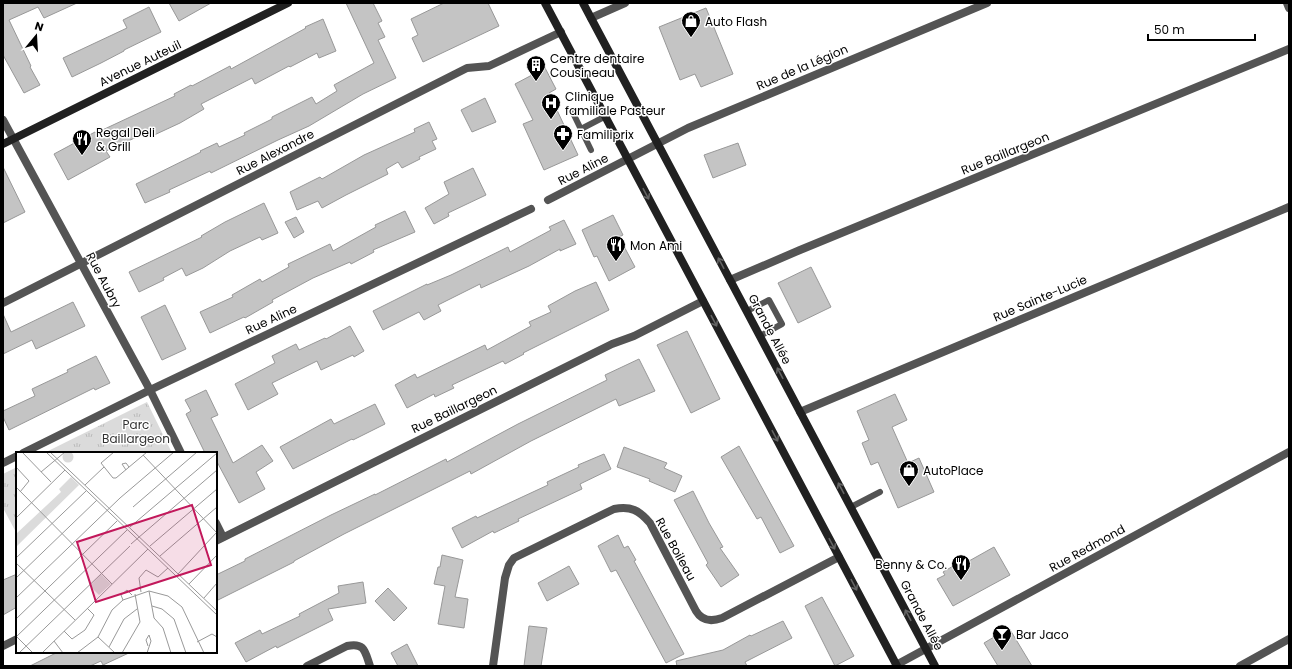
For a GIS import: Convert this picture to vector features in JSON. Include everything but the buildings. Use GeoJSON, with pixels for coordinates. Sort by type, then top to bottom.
{"type":"FeatureCollection","features":[{"type":"Feature","properties":{"kind":"main road","name":"Avenue Auteuil"},"geometry":{"type":"LineString","coordinates":[[3,144],[288,3]]}},
{"type":"Feature","properties":{"kind":"main road"},"geometry":{"type":"LineString","coordinates":[[545,3],[897,666]]}},
{"type":"Feature","properties":{"kind":"main road","name":"Grande Allée"},"geometry":{"type":"LineString","coordinates":[[583,3],[935,666]]}},
{"type":"Feature","properties":{"kind":"street"},"geometry":{"type":"LineString","coordinates":[[591,18],[625,3]]}},
{"type":"Feature","properties":{"kind":"street","name":"Rue de la Légion"},"geometry":{"type":"LineString","coordinates":[[628,160],[688,128],[987,3]]}},
{"type":"Feature","properties":{"kind":"street"},"geometry":{"type":"LineString","coordinates":[[1287,3],[1289,8]]}},
{"type":"Feature","properties":{"kind":"street","name":"Rue Alexandre"},"geometry":{"type":"LineString","coordinates":[[3,303],[468,68],[489,66],[561,32]]}},
{"type":"Feature","properties":{"kind":"street","name":"Rue Baillargeon"},"geometry":{"type":"LineString","coordinates":[[730,280],[1289,49]]}},
{"type":"Feature","properties":{"kind":"street","name":"Rue Aubry"},"geometry":{"type":"LineString","coordinates":[[3,120],[150,390],[181,452]]}},
{"type":"Feature","properties":{"kind":"street","name":"Rue Aline"},"geometry":{"type":"LineString","coordinates":[[548,200],[628,160]]}},
{"type":"Feature","properties":{"kind":"street","name":"Rue Sainte-Lucie"},"geometry":{"type":"LineString","coordinates":[[800,412],[1289,207]]}},
{"type":"Feature","properties":{"kind":"street","name":"Rue Aline"},"geometry":{"type":"LineString","coordinates":[[25,452],[150,390],[531,208]]}},
{"type":"Feature","properties":{"kind":"street","name":"Rue Baillargeon"},"geometry":{"type":"LineString","coordinates":[[220,539],[612,344],[634,336],[703,301]]}},
{"type":"Feature","properties":{"kind":"street","name":"Rue Redmond"},"geometry":{"type":"LineString","coordinates":[[897,666],[1289,452]]}},
{"type":"Feature","properties":{"kind":"street"},"geometry":{"type":"LineString","coordinates":[[3,463],[16,456]]}},
{"type":"Feature","properties":{"kind":"street","name":"Rue Boileau"},"geometry":{"type":"LineString","coordinates":[[492,666],[505,578],[509,565],[514,558],[614,509],[624,507],[633,509],[642,514],[650,523],[696,611],[703,618],[710,621],[722,618],[839,556]]}},
{"type":"Feature","properties":{"kind":"street"},"geometry":{"type":"LineString","coordinates":[[217,527],[220,539]]}},
{"type":"Feature","properties":{"kind":"street"},"geometry":{"type":"LineString","coordinates":[[1240,666],[1289,639]]}},
{"type":"Feature","properties":{"kind":"street"},"geometry":{"type":"LineString","coordinates":[[3,646],[16,640]]}},
{"type":"Feature","properties":{"kind":"street"},"geometry":{"type":"LineString","coordinates":[[307,666],[354,644],[359,645],[365,650],[370,666]]}},
{"type":"Feature","properties":{"kind":"lane"},"geometry":{"type":"LineString","coordinates":[[573,113],[591,150]]}},
{"type":"Feature","properties":{"kind":"lane"},"geometry":{"type":"LineString","coordinates":[[581,129],[606,116]]}},
{"type":"Feature","properties":{"kind":"lane"},"geometry":{"type":"LineString","coordinates":[[746,311],[769,300],[782,324],[760,336]]}},
{"type":"Feature","properties":{"kind":"lane"},"geometry":{"type":"LineString","coordinates":[[851,507],[880,492]]}},
{"type":"Feature","properties":{"kind":"green space","name":"Parc Baillargeon"},"geometry":{"type":"Polygon","coordinates":[[[147,402],[172,452],[46,452],[147,402]]]}},
{"type":"Feature","properties":{"kind":"green space"},"geometry":{"type":"Polygon","coordinates":[[[16,468],[16,532],[3,508],[3,474],[16,468]]]}},
{"type":"Feature","properties":{"kind":"place","name":"Auto Flash"},"geometry":{"type":"Point","coordinates":[691,38]}},
{"type":"Feature","properties":{"kind":"place","name":"Centre dentaire Cousineau"},"geometry":{"type":"Point","coordinates":[536,82]}},
{"type":"Feature","properties":{"kind":"place","name":"Clinique familiale Pasteur"},"geometry":{"type":"Point","coordinates":[551,120]}},
{"type":"Feature","properties":{"kind":"place","name":"Familiprix"},"geometry":{"type":"Point","coordinates":[563,151]}},
{"type":"Feature","properties":{"kind":"place","name":"Regal Deli & Grill"},"geometry":{"type":"Point","coordinates":[82,156]}},
{"type":"Feature","properties":{"kind":"place","name":"Mon Ami"},"geometry":{"type":"Point","coordinates":[616,262]}},
{"type":"Feature","properties":{"kind":"place","name":"AutoPlace"},"geometry":{"type":"Point","coordinates":[909,487]}},
{"type":"Feature","properties":{"kind":"place","name":"Benny & Co."},"geometry":{"type":"Point","coordinates":[961,581]}},
{"type":"Feature","properties":{"kind":"place","name":"Bar Jaco"},"geometry":{"type":"Point","coordinates":[1002,651]}}]}
